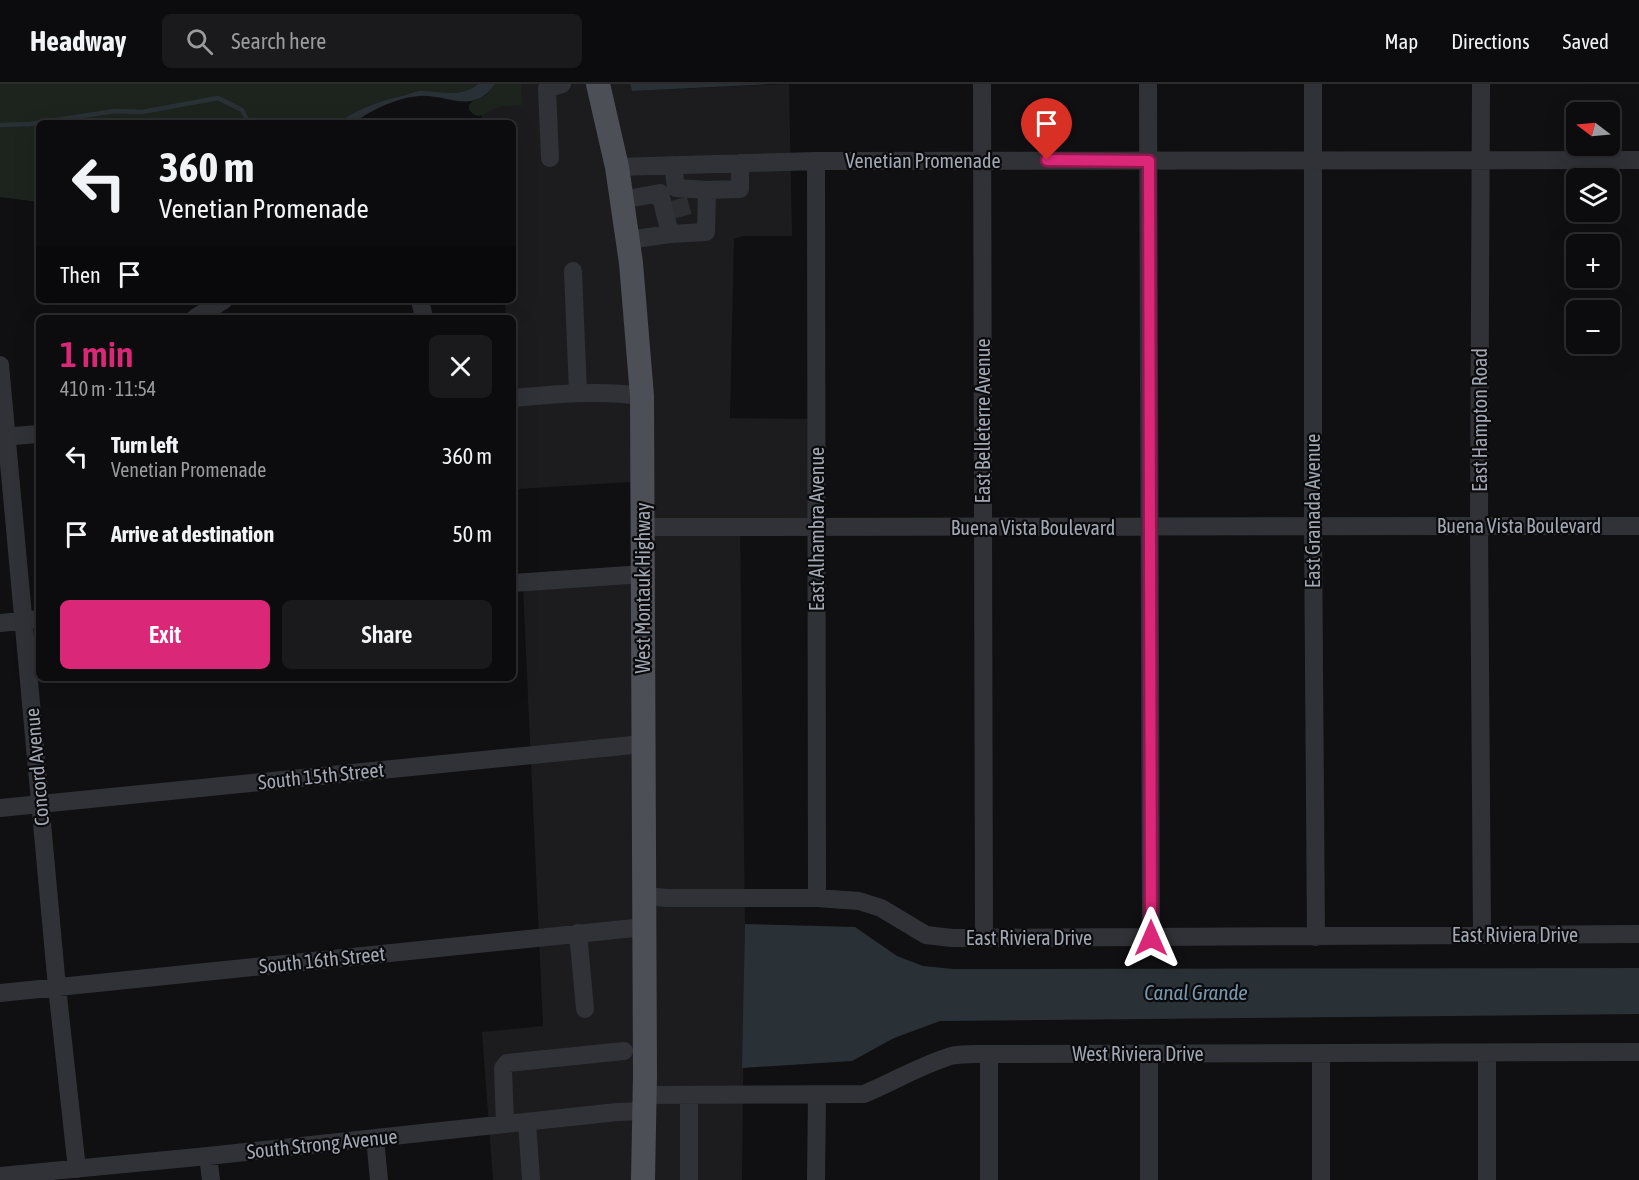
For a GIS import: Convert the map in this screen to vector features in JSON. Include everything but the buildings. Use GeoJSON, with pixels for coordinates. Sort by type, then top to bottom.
{"type":"FeatureCollection","features":[{"type":"Feature","properties":{"kind":"main road","name":"West Montauk Highway"},"geometry":{"type":"LineString","coordinates":[[598,84],[617,167],[628,240],[642,396],[643,1180]]}},
{"type":"Feature","properties":{"kind":"street"},"geometry":{"type":"LineString","coordinates":[[550,158],[547,88],[562,84]]}},
{"type":"Feature","properties":{"kind":"street","name":"East Belleterre Avenue"},"geometry":{"type":"LineString","coordinates":[[982,84],[984,938]]}},
{"type":"Feature","properties":{"kind":"street"},"geometry":{"type":"LineString","coordinates":[[1148,84],[1151,938]]}},
{"type":"Feature","properties":{"kind":"street","name":"East Granada Avenue"},"geometry":{"type":"LineString","coordinates":[[1313,84],[1316,937]]}},
{"type":"Feature","properties":{"kind":"street","name":"East Hampton Road"},"geometry":{"type":"LineString","coordinates":[[1481,84],[1479,526],[1482,935]]}},
{"type":"Feature","properties":{"kind":"street","name":"Venetian Promenade"},"geometry":{"type":"LineString","coordinates":[[617,167],[816,161],[1639,160]]}},
{"type":"Feature","properties":{"kind":"street","name":"East Alhambra Avenue"},"geometry":{"type":"LineString","coordinates":[[816,161],[817,898]]}},
{"type":"Feature","properties":{"kind":"street"},"geometry":{"type":"LineString","coordinates":[[622,200],[672,193],[740,189],[740,163]]}},
{"type":"Feature","properties":{"kind":"street"},"geometry":{"type":"LineString","coordinates":[[673,165],[672,193],[680,229]]}},
{"type":"Feature","properties":{"kind":"street"},"geometry":{"type":"LineString","coordinates":[[628,240],[680,229],[706,232],[707,190]]}},
{"type":"Feature","properties":{"kind":"street"},"geometry":{"type":"LineString","coordinates":[[573,271],[578,393]]}},
{"type":"Feature","properties":{"kind":"street"},"geometry":{"type":"LineString","coordinates":[[200,315],[219,303]]}},
{"type":"Feature","properties":{"kind":"street","name":"Concord Avenue"},"geometry":{"type":"LineString","coordinates":[[0,365],[3,437],[31,620],[40,804],[77,1169]]}},
{"type":"Feature","properties":{"kind":"street"},"geometry":{"type":"LineString","coordinates":[[516,398],[578,393],[617,393],[642,396]]}},
{"type":"Feature","properties":{"kind":"street"},"geometry":{"type":"LineString","coordinates":[[3,437],[36,434]]}},
{"type":"Feature","properties":{"kind":"street","name":"Buena Vista Boulevard"},"geometry":{"type":"LineString","coordinates":[[643,527],[1639,526]]}},
{"type":"Feature","properties":{"kind":"street"},"geometry":{"type":"LineString","coordinates":[[516,583],[643,574]]}},
{"type":"Feature","properties":{"kind":"street"},"geometry":{"type":"LineString","coordinates":[[0,623],[31,620]]}},
{"type":"Feature","properties":{"kind":"street","name":"South 15th Street"},"geometry":{"type":"LineString","coordinates":[[0,808],[643,744]]}},
{"type":"Feature","properties":{"kind":"street","name":"East Riviera Drive"},"geometry":{"type":"LineString","coordinates":[[644,896],[817,898],[859,901],[881,908],[926,934],[952,938],[1639,934]]}},
{"type":"Feature","properties":{"kind":"street","name":"South 16th Street"},"geometry":{"type":"LineString","coordinates":[[0,993],[644,927]]}},
{"type":"Feature","properties":{"kind":"street"},"geometry":{"type":"LineString","coordinates":[[579,933],[585,1009]]}},
{"type":"Feature","properties":{"kind":"street"},"geometry":{"type":"LineString","coordinates":[[505,1124],[503,1068],[507,1063],[624,1051]]}},
{"type":"Feature","properties":{"kind":"street"},"geometry":{"type":"LineString","coordinates":[[1487,1053],[1487,1180]]}},
{"type":"Feature","properties":{"kind":"street","name":"West Riviera Drive"},"geometry":{"type":"LineString","coordinates":[[644,1103],[689,1095],[864,1094],[954,1055],[1639,1053]]}},
{"type":"Feature","properties":{"kind":"street"},"geometry":{"type":"LineString","coordinates":[[989,1054],[989,1180]]}},
{"type":"Feature","properties":{"kind":"street"},"geometry":{"type":"LineString","coordinates":[[1321,1180],[1322,1054]]}},
{"type":"Feature","properties":{"kind":"street"},"geometry":{"type":"LineString","coordinates":[[1149,1055],[1149,1180]]}},
{"type":"Feature","properties":{"kind":"street"},"geometry":{"type":"LineString","coordinates":[[689,1095],[689,1180]]}},
{"type":"Feature","properties":{"kind":"street"},"geometry":{"type":"LineString","coordinates":[[816,1180],[817,1095]]}},
{"type":"Feature","properties":{"kind":"street","name":"South Strong Avenue"},"geometry":{"type":"LineString","coordinates":[[0,1176],[45,1176],[77,1169],[616,1112],[644,1103]]}},
{"type":"Feature","properties":{"kind":"street"},"geometry":{"type":"LineString","coordinates":[[527,1122],[531,1180]]}},
{"type":"Feature","properties":{"kind":"street"},"geometry":{"type":"LineString","coordinates":[[375,1138],[379,1180]]}},
{"type":"Feature","properties":{"kind":"street"},"geometry":{"type":"LineString","coordinates":[[208,1156],[211,1180]]}},
{"type":"Feature","properties":{"kind":"shaded area"},"geometry":{"type":"Polygon","coordinates":[[[0,84],[478,84],[471,89],[457,93],[414,92],[368,106],[342,120],[36,120],[36,202],[0,197],[0,84]]]}},
{"type":"Feature","properties":{"kind":"shaded area"},"geometry":{"type":"Polygon","coordinates":[[[477,84],[630,84],[632,91],[789,84],[792,236],[743,236],[734,239],[730,418],[811,419],[810,520],[740,520],[745,924],[742,1180],[493,1180],[482,1032],[543,1026],[523,586],[647,577],[646,481],[518,489],[516,315],[506,315],[505,303],[516,303],[516,120],[482,120],[475,87],[477,84]]]}},
{"type":"Feature","properties":{"kind":"shaded area"},"geometry":{"type":"Polygon","coordinates":[[[495,84],[521,84],[522,105],[499,107],[479,116],[473,114],[469,110],[469,105],[486,96],[495,84]]]}},
{"type":"Feature","properties":{"kind":"water"},"geometry":{"type":"Polygon","coordinates":[[[478,84],[495,84],[478,99],[459,101],[419,96],[400,99],[356,120],[342,120],[367,106],[414,92],[457,93],[471,89],[478,84]]]}},
{"type":"Feature","properties":{"kind":"water"},"geometry":{"type":"Polygon","coordinates":[[[630,84],[774,84],[632,91],[630,84]]]}},
{"type":"Feature","properties":{"kind":"water","name":"Canal Grande"},"geometry":{"type":"Polygon","coordinates":[[[745,924],[855,927],[897,956],[923,966],[953,969],[1639,968],[1639,1014],[940,1021],[894,1038],[852,1061],[742,1068],[745,924]]]}},
{"type":"Feature","properties":{"kind":"waterway"},"geometry":{"type":"LineString","coordinates":[[56,120],[115,111],[142,112],[218,98],[242,110],[247,120]]}},
{"type":"Feature","properties":{"kind":"waterway"},"geometry":{"type":"LineString","coordinates":[[0,125],[36,123]]}},
{"type":"Feature","properties":{"kind":"tunnel"},"geometry":{"type":"LineString","coordinates":[[678,199],[684,220]]}},
{"type":"Feature","properties":{"kind":"route"},"geometry":{"type":"LineString","coordinates":[[1047,160],[1149,161],[1151,938]]}}]}
